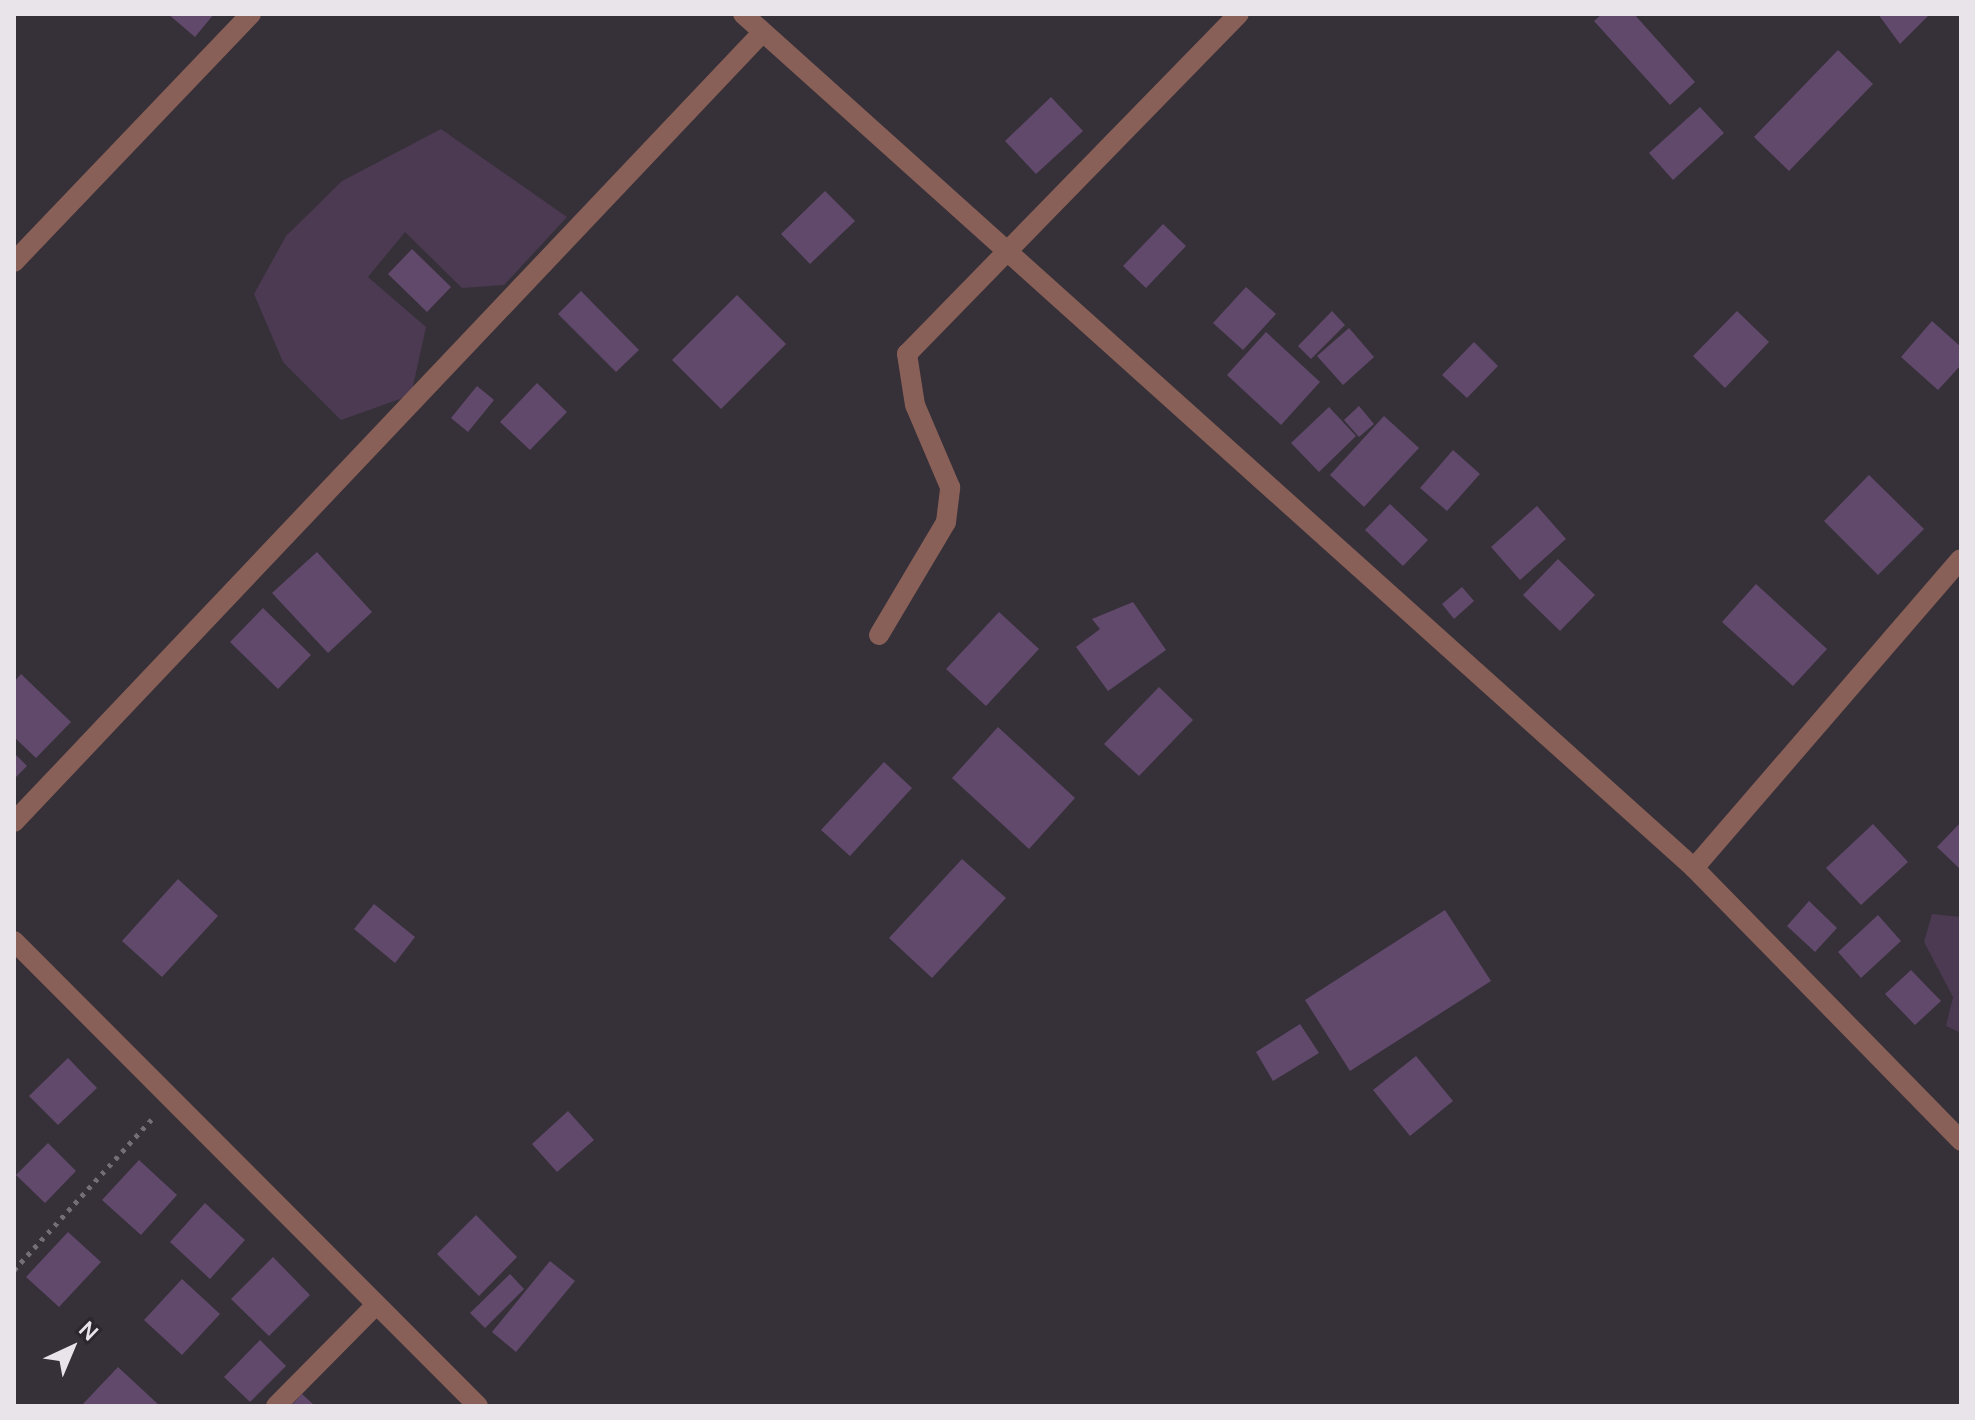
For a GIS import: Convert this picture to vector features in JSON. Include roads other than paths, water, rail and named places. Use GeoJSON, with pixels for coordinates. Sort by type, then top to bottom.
{"type":"FeatureCollection","features":[{"type":"Feature","properties":{"kind":"street"},"geometry":{"type":"LineString","coordinates":[[14,262],[251,14]]}},
{"type":"Feature","properties":{"kind":"street"},"geometry":{"type":"LineString","coordinates":[[743,14],[1009,247],[1694,868],[1961,1141]]}},
{"type":"Feature","properties":{"kind":"street"},"geometry":{"type":"LineString","coordinates":[[879,635],[946,522],[950,487],[915,405],[907,354],[1239,14]]}},
{"type":"Feature","properties":{"kind":"street"},"geometry":{"type":"LineString","coordinates":[[14,822],[762,33]]}},
{"type":"Feature","properties":{"kind":"street"},"geometry":{"type":"LineString","coordinates":[[1694,868],[1961,559]]}},
{"type":"Feature","properties":{"kind":"street"},"geometry":{"type":"LineString","coordinates":[[14,941],[478,1406]]}},
{"type":"Feature","properties":{"kind":"street"},"geometry":{"type":"LineString","coordinates":[[276,1406],[375,1306]]}}]}
